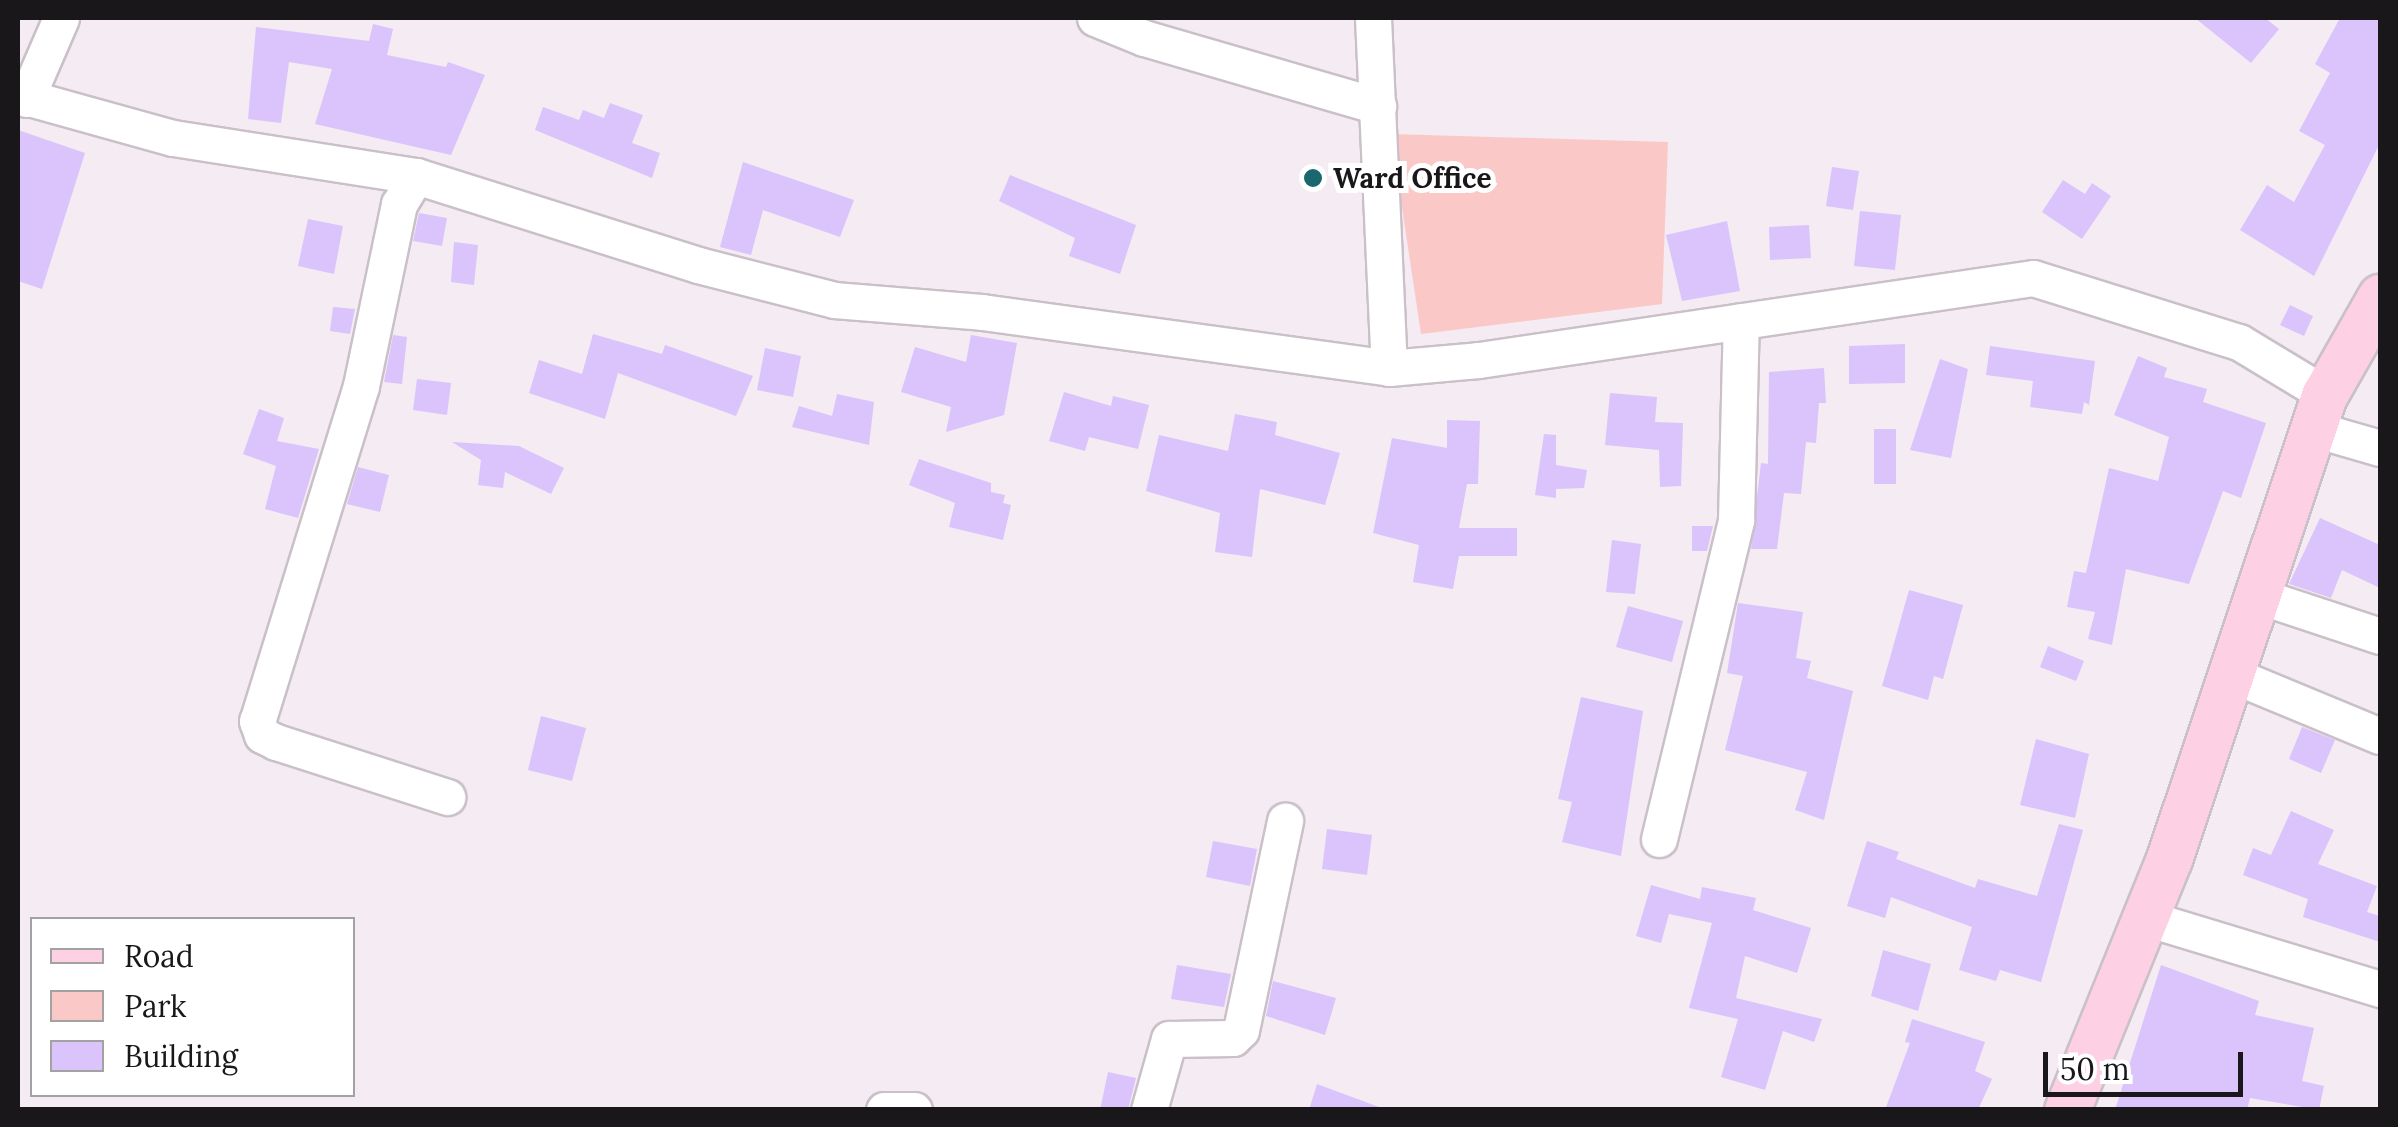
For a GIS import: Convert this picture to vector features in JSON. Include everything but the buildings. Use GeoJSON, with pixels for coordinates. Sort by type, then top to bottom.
{"type":"FeatureCollection","features":[{"type":"Feature","properties":{"kind":"main road"},"geometry":{"type":"LineString","coordinates":[[2068,1110],[2146,918],[2260,596],[2319,411],[2380,297]]}},
{"type":"Feature","properties":{"kind":"street"},"geometry":{"type":"LineString","coordinates":[[61,18],[22,97],[173,138],[416,176],[698,265],[834,300],[982,312],[1389,368],[2034,278],[2239,342],[2319,411],[2380,448]]}},
{"type":"Feature","properties":{"kind":"street"},"geometry":{"type":"LineString","coordinates":[[1095,18],[1144,38],[1378,106]]}},
{"type":"Feature","properties":{"kind":"street"},"geometry":{"type":"LineString","coordinates":[[1374,18],[1389,368]]}},
{"type":"Feature","properties":{"kind":"street"},"geometry":{"type":"LineString","coordinates":[[416,176],[398,204],[361,386],[257,721],[262,735],[276,742],[447,797]]}},
{"type":"Feature","properties":{"kind":"street"},"geometry":{"type":"LineString","coordinates":[[1659,839],[1736,520],[1741,321]]}},
{"type":"Feature","properties":{"kind":"street"},"geometry":{"type":"LineString","coordinates":[[2260,596],[2380,636]]}},
{"type":"Feature","properties":{"kind":"street"},"geometry":{"type":"LineString","coordinates":[[2230,674],[2380,736]]}},
{"type":"Feature","properties":{"kind":"street"},"geometry":{"type":"LineString","coordinates":[[1150,1110],[1169,1040],[1233,1038],[1241,1030],[1286,820]]}},
{"type":"Feature","properties":{"kind":"street"},"geometry":{"type":"LineString","coordinates":[[2146,918],[2380,989]]}},
{"type":"Feature","properties":{"kind":"street"},"geometry":{"type":"LineString","coordinates":[[884,1110],[914,1110]]}},
{"type":"Feature","properties":{"kind":"green space"},"geometry":{"type":"Polygon","coordinates":[[[1391,134],[1668,142],[1662,304],[1421,334],[1391,134]]]}},
{"type":"Feature","properties":{"kind":"place","name":"Ward Office"},"geometry":{"type":"Point","coordinates":[1313,178]}}]}
